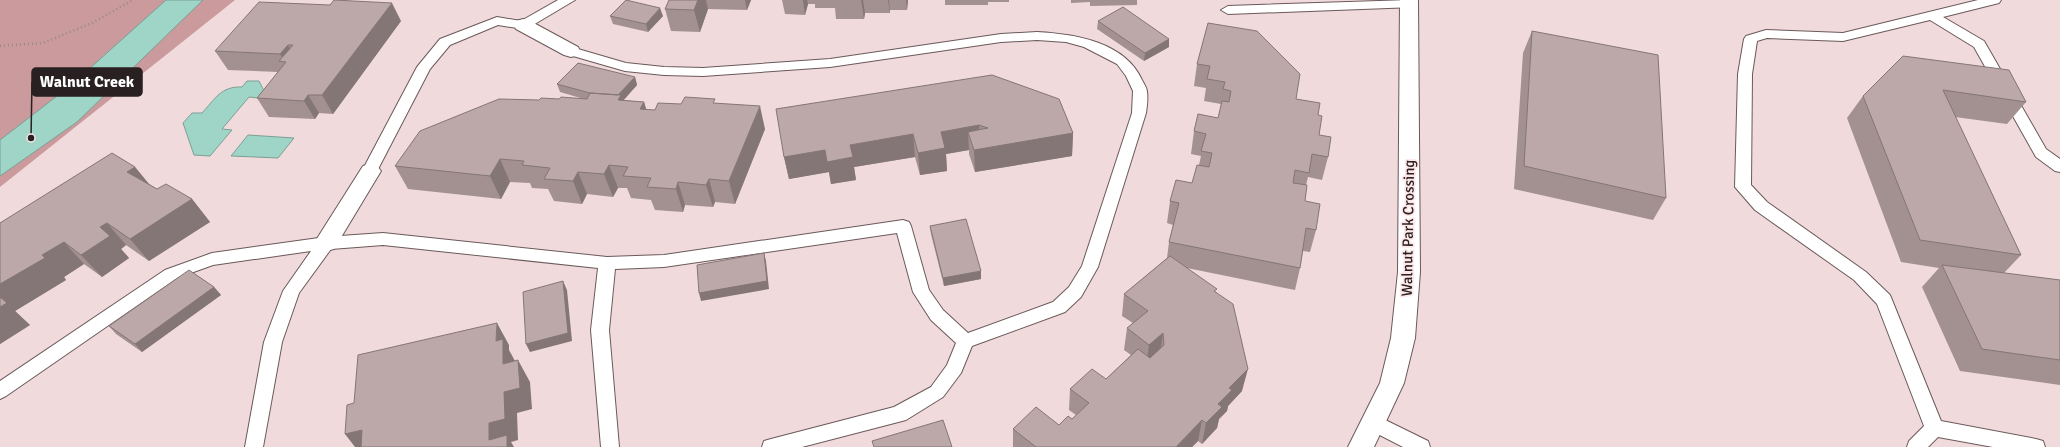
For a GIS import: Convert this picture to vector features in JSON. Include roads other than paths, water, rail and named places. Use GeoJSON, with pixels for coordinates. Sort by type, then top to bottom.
{"type":"FeatureCollection","features":[{"type":"Feature","properties":{"kind":"street","name":"Walnut Park Crossing"},"geometry":{"type":"LineString","coordinates":[[1361,447],[1392,383],[1403,338],[1409,272],[1409,2]]}},
{"type":"Feature","properties":{"kind":"street"},"geometry":{"type":"LineString","coordinates":[[523,25],[571,51]]}},
{"type":"Feature","properties":{"kind":"street"},"geometry":{"type":"LineString","coordinates":[[326,242],[370,171]]}},
{"type":"Feature","properties":{"kind":"lane"},"geometry":{"type":"LineString","coordinates":[[370,171],[424,67],[445,42],[497,21],[523,25],[568,0]]}},
{"type":"Feature","properties":{"kind":"lane"},"geometry":{"type":"LineString","coordinates":[[1934,428],[1884,300],[1860,276],[1761,206],[1743,187],[1745,74],[1751,39],[1766,34],[1843,38],[1994,0]]}},
{"type":"Feature","properties":{"kind":"lane"},"geometry":{"type":"LineString","coordinates":[[1228,10],[1409,2]]}},
{"type":"Feature","properties":{"kind":"lane"},"geometry":{"type":"LineString","coordinates":[[1931,15],[1979,44],[2041,153],[2060,167]]}},
{"type":"Feature","properties":{"kind":"lane"},"geometry":{"type":"LineString","coordinates":[[571,51],[625,68],[703,72],[830,63],[1001,38],[1037,36],[1066,38],[1089,44],[1122,61],[1133,75],[1140,91],[1139,113],[1090,267],[1075,292],[1059,307],[965,341]]}},
{"type":"Feature","properties":{"kind":"lane"},"geometry":{"type":"LineString","coordinates":[[0,391],[171,274],[212,258],[326,242],[383,239],[607,263],[664,261],[903,226],[921,292],[937,315],[965,341]]}},
{"type":"Feature","properties":{"kind":"lane"},"geometry":{"type":"LineString","coordinates":[[254,447],[273,342],[291,291],[326,242]]}},
{"type":"Feature","properties":{"kind":"lane"},"geometry":{"type":"LineString","coordinates":[[607,263],[600,330],[610,447]]}},
{"type":"Feature","properties":{"kind":"lane"},"geometry":{"type":"LineString","coordinates":[[771,447],[899,414],[937,392],[956,368],[965,341]]}},
{"type":"Feature","properties":{"kind":"lane"},"geometry":{"type":"LineString","coordinates":[[1373,422],[1421,447]]}},
{"type":"Feature","properties":{"kind":"lane"},"geometry":{"type":"LineString","coordinates":[[1916,447],[1934,428]]}},
{"type":"Feature","properties":{"kind":"lane"},"geometry":{"type":"LineString","coordinates":[[1934,428],[2036,447]]}},
{"type":"Feature","properties":{"kind":"place","name":"Walnut Creek"},"geometry":{"type":"Point","coordinates":[31,138]}}]}
